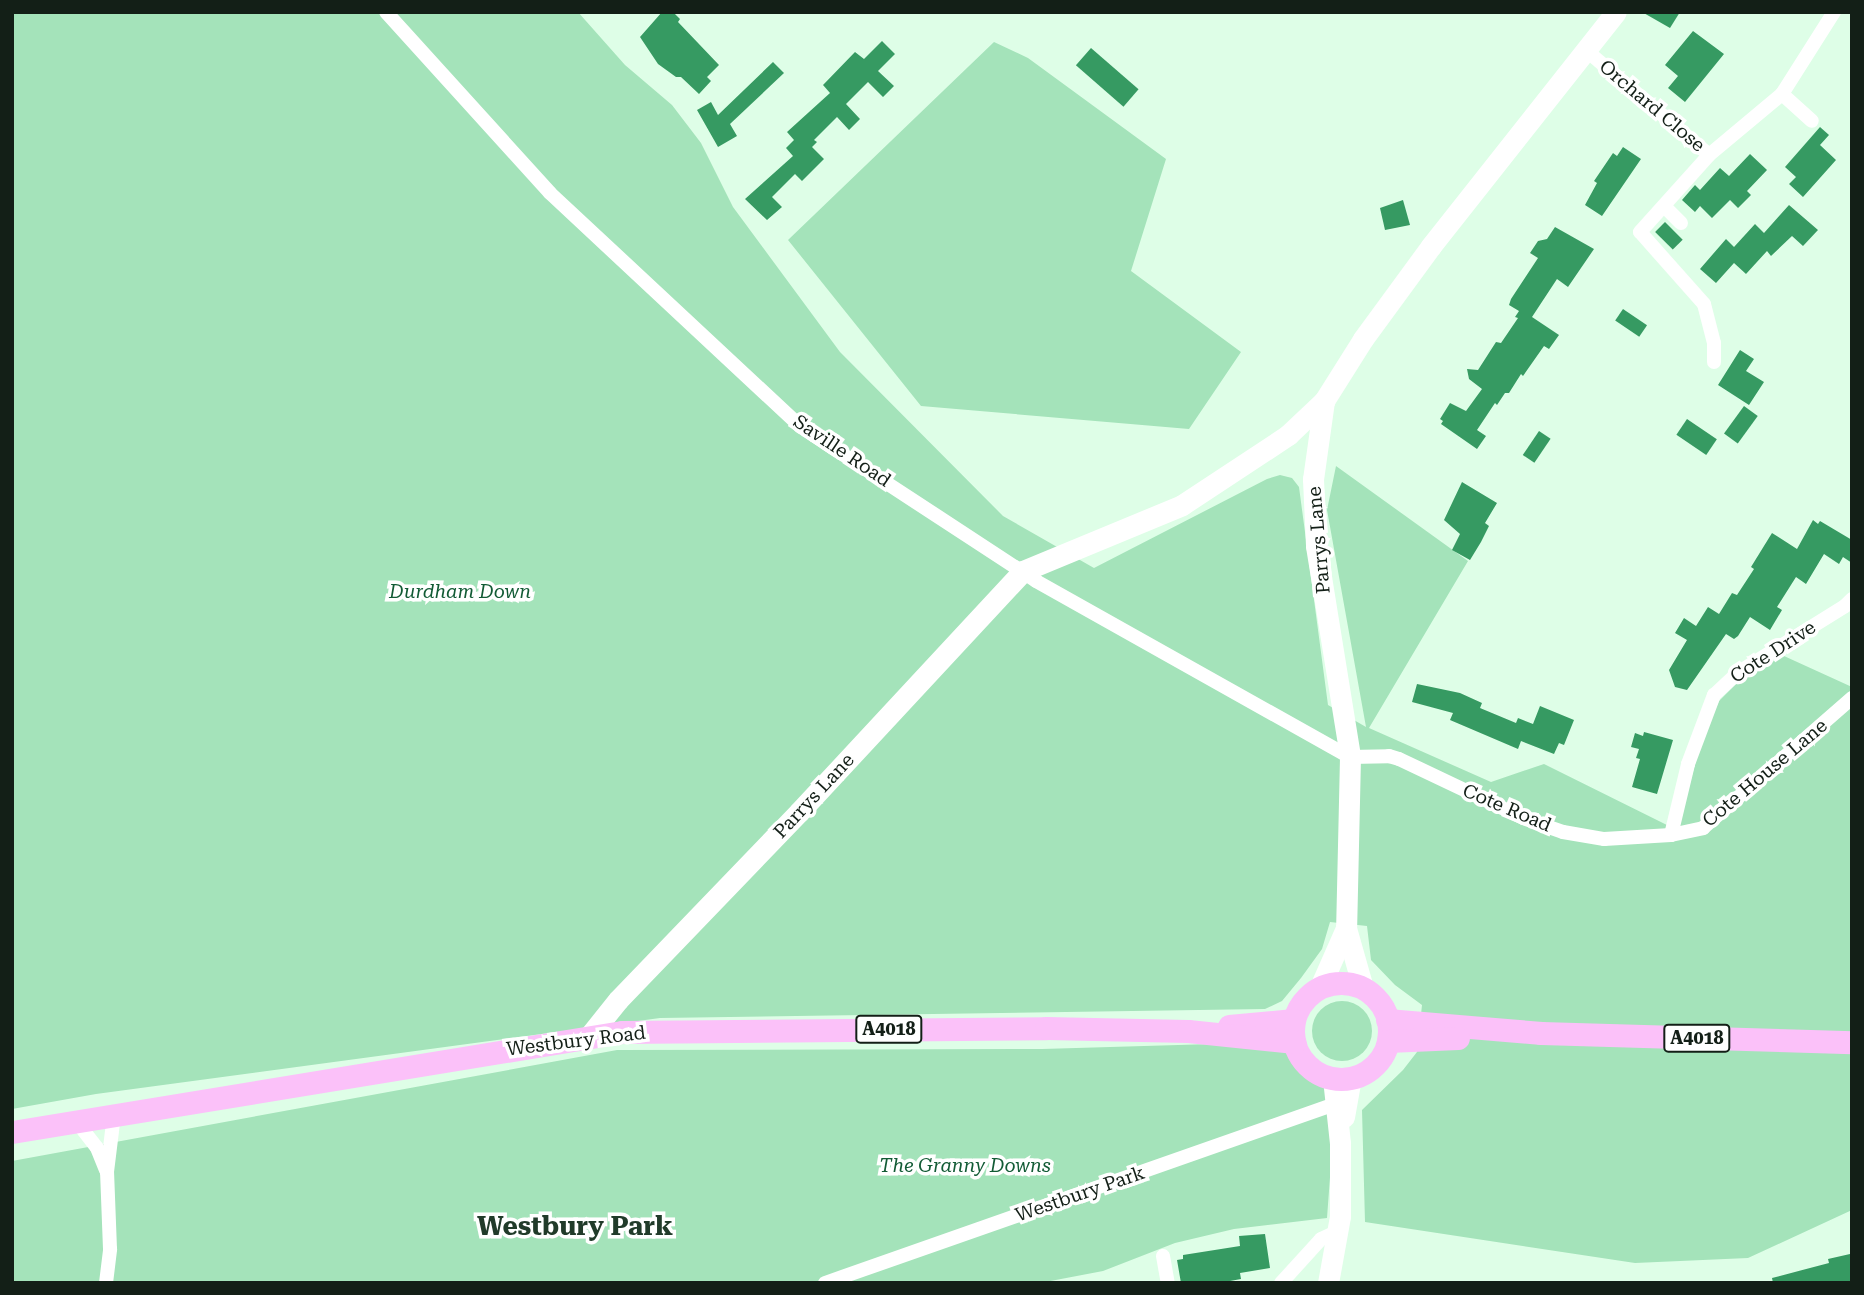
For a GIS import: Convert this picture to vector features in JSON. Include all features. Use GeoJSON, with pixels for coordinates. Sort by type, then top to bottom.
{"type":"FeatureCollection","features":[{"type":"Feature","properties":{"kind":"main road","name":"Parrys Lane"},"geometry":{"type":"LineString","coordinates":[[590,1035],[618,1000],[1008,589],[1030,576],[1182,505],[1288,435],[1324,401],[1363,339],[1431,246],[1616,12]]}},
{"type":"Feature","properties":{"kind":"main road","name":"Parrys Lane"},"geometry":{"type":"LineString","coordinates":[[1324,401],[1313,478],[1316,546],[1350,757],[1346,928],[1363,988]]}},
{"type":"Feature","properties":{"kind":"main road","name":"Parrys Lane"},"geometry":{"type":"LineString","coordinates":[[1320,988],[1346,928]]}},
{"type":"Feature","properties":{"kind":"main road"},"geometry":{"type":"LineString","coordinates":[[1341,983],[1363,988],[1379,1001],[1387,1030],[1375,1065],[1342,1078],[1307,1066],[1294,1031],[1303,1001],[1320,988],[1341,983]]}},
{"type":"Feature","properties":{"kind":"main road"},"geometry":{"type":"LineString","coordinates":[[618,1000],[622,1032]]}},
{"type":"Feature","properties":{"kind":"main road","name":"Westbury Road"},"geometry":{"type":"LineString","coordinates":[[12,1132],[590,1035],[622,1032],[1046,1028],[1294,1031]]}},
{"type":"Feature","properties":{"kind":"main road","name":"A4018"},"geometry":{"type":"LineString","coordinates":[[1387,1030],[1852,1042]]}},
{"type":"Feature","properties":{"kind":"main road"},"geometry":{"type":"LineString","coordinates":[[1340,1143],[1335,1104],[1342,1078]]}},
{"type":"Feature","properties":{"kind":"main road"},"geometry":{"type":"LineString","coordinates":[[1328,1283],[1338,1231],[1342,1078]]}},
{"type":"Feature","properties":{"kind":"street","name":"Saville Road"},"geometry":{"type":"LineString","coordinates":[[386,12],[550,193],[802,426],[1030,576],[1350,757]]}},
{"type":"Feature","properties":{"kind":"street","name":"Orchard Close"},"geometry":{"type":"LineString","coordinates":[[1587,51],[1709,155],[1782,94],[1835,12]]}},
{"type":"Feature","properties":{"kind":"street"},"geometry":{"type":"LineString","coordinates":[[1782,94],[1812,121]]}},
{"type":"Feature","properties":{"kind":"street"},"geometry":{"type":"LineString","coordinates":[[1709,155],[1640,232],[1704,304],[1714,343],[1714,362]]}},
{"type":"Feature","properties":{"kind":"street"},"geometry":{"type":"LineString","coordinates":[[1664,206],[1681,223]]}},
{"type":"Feature","properties":{"kind":"street","name":"Cote Drive"},"geometry":{"type":"LineString","coordinates":[[1671,835],[1688,764],[1714,695],[1739,673],[1852,599]]}},
{"type":"Feature","properties":{"kind":"street","name":"Cote House Lane"},"geometry":{"type":"LineString","coordinates":[[1671,835],[1703,828],[1852,698]]}},
{"type":"Feature","properties":{"kind":"street","name":"Cote Road"},"geometry":{"type":"LineString","coordinates":[[1350,757],[1389,756],[1399,759],[1523,818],[1563,832],[1604,839],[1671,835]]}},
{"type":"Feature","properties":{"kind":"street","name":"Westbury Park"},"geometry":{"type":"LineString","coordinates":[[825,1283],[1335,1104]]}},
{"type":"Feature","properties":{"kind":"street"},"geometry":{"type":"LineString","coordinates":[[106,1283],[110,1250],[107,1172],[114,1115]]}},
{"type":"Feature","properties":{"kind":"street"},"geometry":{"type":"LineString","coordinates":[[76,1121],[97,1148],[107,1172]]}},
{"type":"Feature","properties":{"kind":"street"},"geometry":{"type":"LineString","coordinates":[[1281,1283],[1321,1239],[1338,1231]]}},
{"type":"Feature","properties":{"kind":"street"},"geometry":{"type":"LineString","coordinates":[[1163,1256],[1168,1283]]}},
{"type":"Feature","properties":{"kind":"green space","name":"Durdham Down"},"geometry":{"type":"Polygon","coordinates":[[[12,12],[578,12],[625,65],[672,105],[701,143],[733,207],[840,352],[1003,516],[1094,568],[1267,479],[1280,475],[1292,478],[1299,487],[1328,705],[1366,727],[1327,510],[1336,466],[1468,561],[1369,728],[1491,782],[1544,764],[1677,830],[1702,739],[1719,701],[1744,676],[1784,656],[1852,687],[1852,1210],[1748,1258],[1635,1263],[1365,1222],[1362,1110],[1403,1070],[1417,1052],[1422,1005],[1395,985],[1371,960],[1367,926],[1330,922],[1322,949],[1301,978],[1282,1001],[1265,1009],[660,1018],[96,1094],[12,1109],[12,12]]]}},
{"type":"Feature","properties":{"kind":"green space"},"geometry":{"type":"Polygon","coordinates":[[[994,42],[1028,58],[1166,159],[1131,271],[1241,352],[1189,429],[921,406],[788,240],[994,42]]]}},
{"type":"Feature","properties":{"kind":"green space"},"geometry":{"type":"Polygon","coordinates":[[[1336,1001],[1348,1001],[1367,1014],[1372,1031],[1370,1043],[1359,1056],[1348,1061],[1336,1061],[1317,1048],[1312,1037],[1312,1025],[1325,1006],[1336,1001]]]}},
{"type":"Feature","properties":{"kind":"green space","name":"The Granny Downs"},"geometry":{"type":"Polygon","coordinates":[[[1280,1042],[1336,1096],[1327,1218],[1234,1229],[1175,1243],[1103,1271],[1040,1283],[12,1283],[12,1161],[617,1050],[1042,1049],[1280,1042]]]}},
{"type":"Feature","properties":{"kind":"building"},"geometry":{"type":"Polygon","coordinates":[[[662,12],[673,12],[680,19],[678,22],[719,65],[707,77],[711,81],[699,94],[681,77],[676,77],[658,64],[640,37],[662,12]]]}},
{"type":"Feature","properties":{"kind":"building"},"geometry":{"type":"Polygon","coordinates":[[[1642,12],[1680,12],[1670,28],[1642,12]]]}},
{"type":"Feature","properties":{"kind":"building"},"geometry":{"type":"Polygon","coordinates":[[[1693,31],[1724,54],[1685,102],[1668,88],[1678,76],[1665,65],[1693,31]]]}},
{"type":"Feature","properties":{"kind":"building"},"geometry":{"type":"Polygon","coordinates":[[[882,41],[895,54],[878,71],[894,86],[883,97],[868,82],[846,104],[860,119],[849,130],[837,117],[814,140],[817,142],[812,147],[824,159],[802,181],[795,174],[772,197],[782,207],[767,220],[745,199],[793,156],[786,148],[794,140],[787,132],[830,93],[823,85],[855,52],[864,59],[882,41]]]}},
{"type":"Feature","properties":{"kind":"building"},"geometry":{"type":"Polygon","coordinates":[[[1091,48],[1139,89],[1123,107],[1076,65],[1091,48]]]}},
{"type":"Feature","properties":{"kind":"building"},"geometry":{"type":"Polygon","coordinates":[[[773,62],[784,73],[730,124],[737,136],[718,147],[697,110],[711,102],[718,115],[773,62]]]}},
{"type":"Feature","properties":{"kind":"building"},"geometry":{"type":"Polygon","coordinates":[[[1820,127],[1829,135],[1820,145],[1836,160],[1803,197],[1789,184],[1796,177],[1785,167],[1820,127]]]}},
{"type":"Feature","properties":{"kind":"building"},"geometry":{"type":"Polygon","coordinates":[[[1623,147],[1641,159],[1602,216],[1585,205],[1597,183],[1594,181],[1613,153],[1617,156],[1623,147]]]}},
{"type":"Feature","properties":{"kind":"building"},"geometry":{"type":"Polygon","coordinates":[[[1750,154],[1767,170],[1747,191],[1751,195],[1738,208],[1730,200],[1712,218],[1700,206],[1695,212],[1682,200],[1695,185],[1700,190],[1720,168],[1729,176],[1750,154]]]}},
{"type":"Feature","properties":{"kind":"building"},"geometry":{"type":"Polygon","coordinates":[[[1403,200],[1410,225],[1385,230],[1380,208],[1403,200]]]}},
{"type":"Feature","properties":{"kind":"building"},"geometry":{"type":"Polygon","coordinates":[[[1789,205],[1818,230],[1803,246],[1792,236],[1771,256],[1767,251],[1746,274],[1734,263],[1716,283],[1700,269],[1726,239],[1734,247],[1755,224],[1764,233],[1789,205]]]}},
{"type":"Feature","properties":{"kind":"building"},"geometry":{"type":"Polygon","coordinates":[[[1665,222],[1683,240],[1673,250],[1655,232],[1665,222]]]}},
{"type":"Feature","properties":{"kind":"building"},"geometry":{"type":"Polygon","coordinates":[[[1555,227],[1594,249],[1568,287],[1557,279],[1532,317],[1559,335],[1549,349],[1544,346],[1509,393],[1505,393],[1497,405],[1495,403],[1477,430],[1486,436],[1477,449],[1441,424],[1443,421],[1440,419],[1450,403],[1466,411],[1482,389],[1469,379],[1467,369],[1478,370],[1496,342],[1501,343],[1518,318],[1515,317],[1519,311],[1509,305],[1511,299],[1538,258],[1530,253],[1538,241],[1547,239],[1555,227]]]}},
{"type":"Feature","properties":{"kind":"building"},"geometry":{"type":"Polygon","coordinates":[[[1623,309],[1647,325],[1639,337],[1615,321],[1623,309]]]}},
{"type":"Feature","properties":{"kind":"building"},"geometry":{"type":"Polygon","coordinates":[[[1740,350],[1754,359],[1746,371],[1764,382],[1749,405],[1718,385],[1740,350]]]}},
{"type":"Feature","properties":{"kind":"building"},"geometry":{"type":"Polygon","coordinates":[[[1744,406],[1758,416],[1738,443],[1724,434],[1744,406]]]}},
{"type":"Feature","properties":{"kind":"building"},"geometry":{"type":"Polygon","coordinates":[[[1687,419],[1717,439],[1706,455],[1676,435],[1687,419]]]}},
{"type":"Feature","properties":{"kind":"building"},"geometry":{"type":"Polygon","coordinates":[[[1539,431],[1551,439],[1534,463],[1523,455],[1539,431]]]}},
{"type":"Feature","properties":{"kind":"building"},"geometry":{"type":"Polygon","coordinates":[[[1462,482],[1497,503],[1485,523],[1489,526],[1470,560],[1452,550],[1460,534],[1444,520],[1462,482]]]}},
{"type":"Feature","properties":{"kind":"building"},"geometry":{"type":"Polygon","coordinates":[[[1813,520],[1818,524],[1820,521],[1852,540],[1852,563],[1843,557],[1839,564],[1824,554],[1806,584],[1796,577],[1777,607],[1782,610],[1770,630],[1750,617],[1734,639],[1726,634],[1687,690],[1675,687],[1669,670],[1687,640],[1675,633],[1684,618],[1696,626],[1708,607],[1719,614],[1732,593],[1737,595],[1772,533],[1797,549],[1813,520]]]}},
{"type":"Feature","properties":{"kind":"building"},"geometry":{"type":"Polygon","coordinates":[[[1417,684],[1460,693],[1482,703],[1480,708],[1516,723],[1518,718],[1533,724],[1540,706],[1574,720],[1564,745],[1559,743],[1554,754],[1521,741],[1518,749],[1450,720],[1453,713],[1412,702],[1417,684]]]}},
{"type":"Feature","properties":{"kind":"building"},"geometry":{"type":"Polygon","coordinates":[[[1644,732],[1673,740],[1657,794],[1632,787],[1640,759],[1636,758],[1639,749],[1631,747],[1635,733],[1643,736],[1644,732]]]}},
{"type":"Feature","properties":{"kind":"building"},"geometry":{"type":"Polygon","coordinates":[[[1265,1234],[1270,1268],[1240,1273],[1241,1279],[1219,1283],[1181,1283],[1177,1260],[1183,1259],[1183,1255],[1240,1246],[1239,1236],[1265,1234]]]}},
{"type":"Feature","properties":{"kind":"building"},"geometry":{"type":"Polygon","coordinates":[[[1850,1254],[1852,1283],[1773,1283],[1772,1278],[1829,1263],[1828,1259],[1850,1254]]]}},
{"type":"Feature","properties":{"kind":"district","name":"Westbury Park"},"geometry":{"type":"Point","coordinates":[575,1227]}}]}
